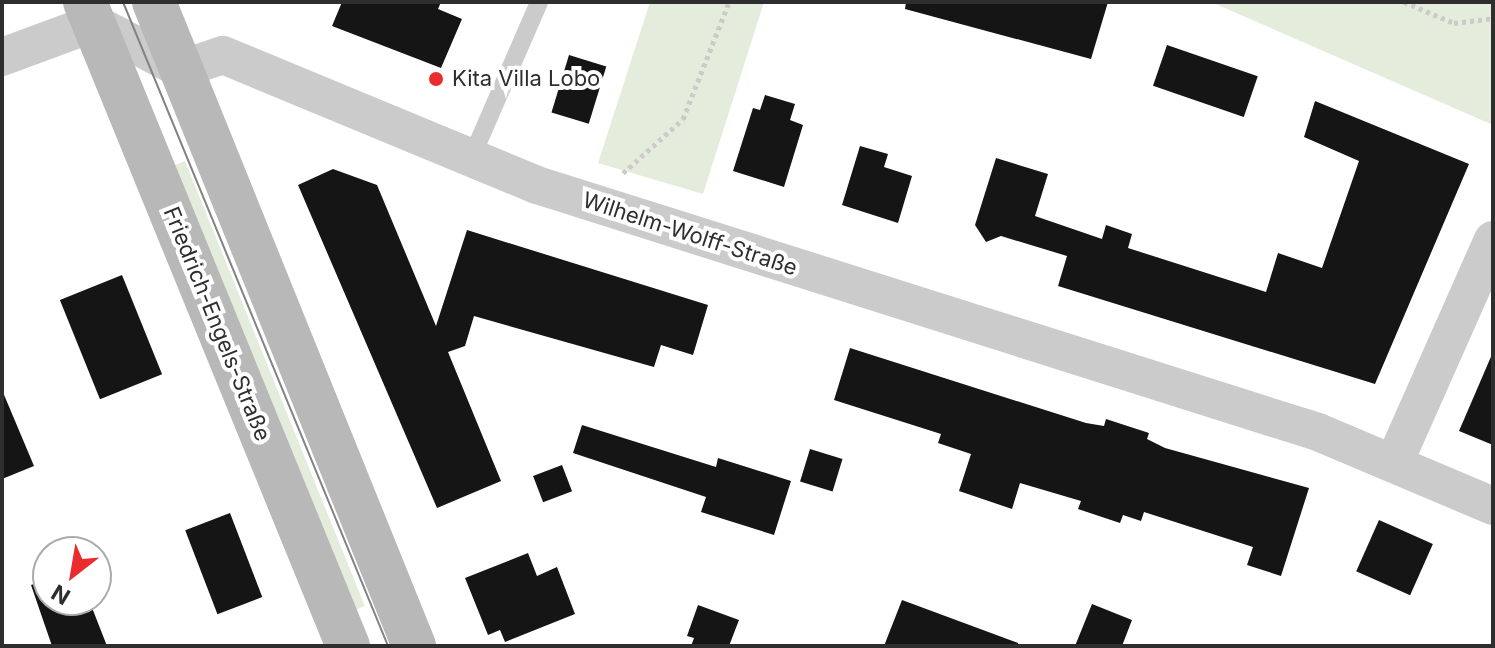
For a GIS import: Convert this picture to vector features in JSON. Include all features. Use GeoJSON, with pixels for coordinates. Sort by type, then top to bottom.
{"type":"FeatureCollection","features":[{"type":"Feature","properties":{"kind":"main road"},"geometry":{"type":"LineString","coordinates":[[154,2],[414,646]]}},
{"type":"Feature","properties":{"kind":"main road","name":"Friedrich-Engels-Straße"},"geometry":{"type":"LineString","coordinates":[[90,12],[348,646]]}},
{"type":"Feature","properties":{"kind":"street"},"geometry":{"type":"LineString","coordinates":[[2,57],[90,12],[181,69]]}},
{"type":"Feature","properties":{"kind":"street","name":"Wilhelm-Wolff-Straße"},"geometry":{"type":"LineString","coordinates":[[181,69],[223,55],[470,161],[1289,423],[1394,463],[1493,506]]}},
{"type":"Feature","properties":{"kind":"street"},"geometry":{"type":"LineString","coordinates":[[1394,463],[1493,240]]}},
{"type":"Feature","properties":{"kind":"lane"},"geometry":{"type":"LineString","coordinates":[[470,161],[539,2]]}},
{"type":"Feature","properties":{"kind":"path"},"geometry":{"type":"LineString","coordinates":[[620,176],[683,119],[729,2]]}},
{"type":"Feature","properties":{"kind":"path"},"geometry":{"type":"LineString","coordinates":[[1404,2],[1454,23],[1493,18]]}},
{"type":"Feature","properties":{"kind":"green space"},"geometry":{"type":"Polygon","coordinates":[[[650,2],[764,2],[703,194],[598,163],[650,2]]]}},
{"type":"Feature","properties":{"kind":"green space"},"geometry":{"type":"Polygon","coordinates":[[[1211,2],[1493,2],[1493,125],[1211,2]]]}},
{"type":"Feature","properties":{"kind":"green space"},"geometry":{"type":"Polygon","coordinates":[[[185,161],[365,606],[349,612],[169,167],[185,161]]]}},
{"type":"Feature","properties":{"kind":"building"},"geometry":{"type":"Polygon","coordinates":[[[342,2],[441,2],[438,9],[462,19],[441,68],[332,26],[342,2]]]}},
{"type":"Feature","properties":{"kind":"building"},"geometry":{"type":"Polygon","coordinates":[[[906,2],[1108,2],[1091,59],[905,9],[906,2]]]}},
{"type":"Feature","properties":{"kind":"building"},"geometry":{"type":"Polygon","coordinates":[[[1167,45],[1258,76],[1244,117],[1153,86],[1167,45]]]}},
{"type":"Feature","properties":{"kind":"building"},"geometry":{"type":"Polygon","coordinates":[[[569,55],[606,66],[589,124],[551,112],[569,55]]]}},
{"type":"Feature","properties":{"kind":"building"},"geometry":{"type":"Polygon","coordinates":[[[765,95],[795,104],[790,120],[803,125],[784,187],[733,171],[753,108],[760,110],[765,95]]]}},
{"type":"Feature","properties":{"kind":"building"},"geometry":{"type":"Polygon","coordinates":[[[1315,101],[1469,164],[1375,384],[1058,286],[1067,256],[1001,236],[986,242],[975,225],[996,158],[1048,174],[1035,216],[1102,239],[1106,225],[1132,234],[1128,248],[1266,292],[1278,253],[1322,268],[1359,161],[1304,137],[1315,101]]]}},
{"type":"Feature","properties":{"kind":"building"},"geometry":{"type":"Polygon","coordinates":[[[860,146],[888,154],[884,167],[912,176],[898,223],[842,205],[860,146]]]}},
{"type":"Feature","properties":{"kind":"building"},"geometry":{"type":"Polygon","coordinates":[[[333,169],[377,185],[436,326],[467,230],[708,305],[693,355],[661,345],[654,367],[474,316],[465,346],[448,352],[501,481],[437,508],[298,185],[333,169]]]}},
{"type":"Feature","properties":{"kind":"building"},"geometry":{"type":"Polygon","coordinates":[[[122,275],[162,374],[100,399],[60,300],[122,275]]]}},
{"type":"Feature","properties":{"kind":"building"},"geometry":{"type":"Polygon","coordinates":[[[850,348],[1086,423],[1104,426],[1106,419],[1149,433],[1147,439],[1165,448],[1309,488],[1281,576],[1247,565],[1253,547],[1144,512],[1141,521],[1123,515],[1120,523],[1078,509],[1081,501],[1020,483],[1012,509],[959,491],[971,454],[938,443],[941,434],[834,400],[850,348]]]}},
{"type":"Feature","properties":{"kind":"building"},"geometry":{"type":"Polygon","coordinates":[[[1493,352],[1493,445],[1459,431],[1493,352]]]}},
{"type":"Feature","properties":{"kind":"building"},"geometry":{"type":"Polygon","coordinates":[[[2,390],[34,466],[2,479],[2,390]]]}},
{"type":"Feature","properties":{"kind":"building"},"geometry":{"type":"Polygon","coordinates":[[[582,425],[716,467],[718,458],[791,481],[774,535],[701,512],[706,497],[573,453],[582,425]]]}},
{"type":"Feature","properties":{"kind":"building"},"geometry":{"type":"Polygon","coordinates":[[[810,449],[843,459],[833,491],[800,482],[810,449]]]}},
{"type":"Feature","properties":{"kind":"building"},"geometry":{"type":"Polygon","coordinates":[[[562,465],[572,491],[543,502],[533,476],[562,465]]]}},
{"type":"Feature","properties":{"kind":"building"},"geometry":{"type":"Polygon","coordinates":[[[230,513],[262,597],[217,614],[185,530],[230,513]]]}},
{"type":"Feature","properties":{"kind":"building"},"geometry":{"type":"Polygon","coordinates":[[[1379,520],[1433,544],[1410,595],[1356,571],[1379,520]]]}},
{"type":"Feature","properties":{"kind":"building"},"geometry":{"type":"Polygon","coordinates":[[[528,553],[537,576],[557,567],[575,614],[505,642],[500,630],[488,635],[465,578],[528,553]]]}},
{"type":"Feature","properties":{"kind":"building"},"geometry":{"type":"Polygon","coordinates":[[[902,600],[1018,643],[1018,646],[884,646],[902,600]]]}},
{"type":"Feature","properties":{"kind":"building"},"geometry":{"type":"Polygon","coordinates":[[[1092,604],[1132,620],[1122,646],[1075,646],[1092,604]]]}},
{"type":"Feature","properties":{"kind":"building"},"geometry":{"type":"Polygon","coordinates":[[[698,605],[739,620],[729,646],[691,646],[694,638],[687,636],[698,605]]]}},
{"type":"Feature","properties":{"kind":"building"},"geometry":{"type":"Polygon","coordinates":[[[42,616],[95,616],[107,646],[52,646],[42,616]]]}},
{"type":"Feature","properties":{"kind":"tram line"},"geometry":{"type":"LineString","coordinates":[[123,2],[388,646]]}},
{"type":"Feature","properties":{"kind":"place","name":"Kita Villa Lobo"},"geometry":{"type":"Point","coordinates":[436,79]}}]}
